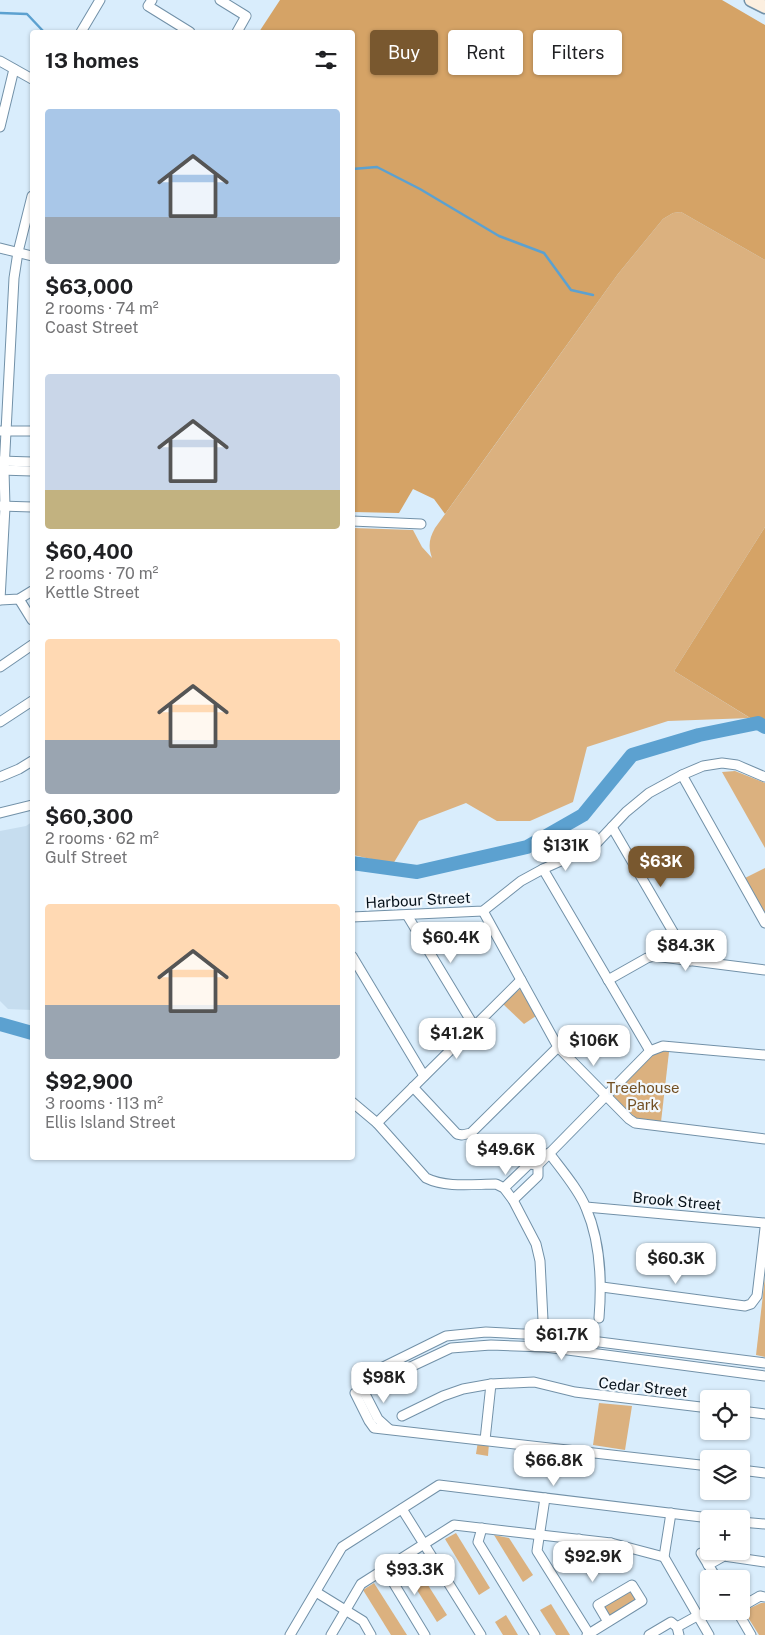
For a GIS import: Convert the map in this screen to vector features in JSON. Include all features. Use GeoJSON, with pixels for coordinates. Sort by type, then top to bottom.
{"type":"FeatureCollection","features":[{"type":"Feature","properties":{"kind":"street"},"geometry":{"type":"LineString","coordinates":[[82,30],[100,0]]}},
{"type":"Feature","properties":{"kind":"street"},"geometry":{"type":"LineString","coordinates":[[152,0],[148,6],[187,30]]}},
{"type":"Feature","properties":{"kind":"street"},"geometry":{"type":"LineString","coordinates":[[220,0],[246,16],[238,30]]}},
{"type":"Feature","properties":{"kind":"street"},"geometry":{"type":"LineString","coordinates":[[0,61],[30,78]]}},
{"type":"Feature","properties":{"kind":"street"},"geometry":{"type":"LineString","coordinates":[[0,127],[14,69]]}},
{"type":"Feature","properties":{"kind":"street"},"geometry":{"type":"LineString","coordinates":[[30,204],[18,252],[14,278],[2,466],[3,506],[0,600],[19,600],[30,592]]}},
{"type":"Feature","properties":{"kind":"street"},"geometry":{"type":"LineString","coordinates":[[0,248],[30,255]]}},
{"type":"Feature","properties":{"kind":"street"},"geometry":{"type":"LineString","coordinates":[[4,431],[30,431]]}},
{"type":"Feature","properties":{"kind":"street"},"geometry":{"type":"LineString","coordinates":[[2,466],[30,462]]}},
{"type":"Feature","properties":{"kind":"street"},"geometry":{"type":"LineString","coordinates":[[2,466],[30,471]]}},
{"type":"Feature","properties":{"kind":"street"},"geometry":{"type":"LineString","coordinates":[[3,506],[30,507]]}},
{"type":"Feature","properties":{"kind":"street"},"geometry":{"type":"LineString","coordinates":[[355,521],[420,524]]}},
{"type":"Feature","properties":{"kind":"street"},"geometry":{"type":"LineString","coordinates":[[19,600],[30,617]]}},
{"type":"Feature","properties":{"kind":"street"},"geometry":{"type":"LineString","coordinates":[[0,667],[30,646]]}},
{"type":"Feature","properties":{"kind":"street"},"geometry":{"type":"LineString","coordinates":[[0,722],[30,702]]}},
{"type":"Feature","properties":{"kind":"street"},"geometry":{"type":"LineString","coordinates":[[0,777],[30,762]]}},
{"type":"Feature","properties":{"kind":"street","name":"Harbour Street"},"geometry":{"type":"LineString","coordinates":[[355,917],[483,911],[510,888],[543,869],[594,846],[626,812],[649,793],[682,775],[704,766],[722,763],[737,766],[765,777]]}},
{"type":"Feature","properties":{"kind":"street"},"geometry":{"type":"LineString","coordinates":[[682,775],[765,922]]}},
{"type":"Feature","properties":{"kind":"street"},"geometry":{"type":"LineString","coordinates":[[0,813],[30,806]]}},
{"type":"Feature","properties":{"kind":"street"},"geometry":{"type":"LineString","coordinates":[[612,827],[690,961]]}},
{"type":"Feature","properties":{"kind":"street"},"geometry":{"type":"LineString","coordinates":[[543,869],[650,1051]]}},
{"type":"Feature","properties":{"kind":"street"},"geometry":{"type":"LineString","coordinates":[[483,911],[558,1047],[635,1123],[765,1139]]}},
{"type":"Feature","properties":{"kind":"street"},"geometry":{"type":"LineString","coordinates":[[407,915],[474,1026]]}},
{"type":"Feature","properties":{"kind":"street"},"geometry":{"type":"LineString","coordinates":[[608,980],[654,956],[765,970]]}},
{"type":"Feature","properties":{"kind":"street"},"geometry":{"type":"LineString","coordinates":[[355,961],[424,1076]]}},
{"type":"Feature","properties":{"kind":"street"},"geometry":{"type":"LineString","coordinates":[[377,1123],[521,980]]}},
{"type":"Feature","properties":{"kind":"street"},"geometry":{"type":"LineString","coordinates":[[513,1200],[538,1176],[538,1165],[650,1051],[663,1046],[765,1055]]}},
{"type":"Feature","properties":{"kind":"street"},"geometry":{"type":"LineString","coordinates":[[413,1087],[457,1134],[471,1133],[558,1047]]}},
{"type":"Feature","properties":{"kind":"street"},"geometry":{"type":"LineString","coordinates":[[355,1104],[377,1123],[426,1178],[433,1182],[496,1184],[504,1188],[513,1200],[536,1244],[540,1262],[545,1347]]}},
{"type":"Feature","properties":{"kind":"street"},"geometry":{"type":"LineString","coordinates":[[550,1153],[586,1206],[600,1262],[602,1287],[600,1318]]}},
{"type":"Feature","properties":{"kind":"street"},"geometry":{"type":"LineString","coordinates":[[504,1188],[529,1164],[538,1165]]}},
{"type":"Feature","properties":{"kind":"street","name":"Brook Street"},"geometry":{"type":"LineString","coordinates":[[586,1206],[765,1223]]}},
{"type":"Feature","properties":{"kind":"street"},"geometry":{"type":"LineString","coordinates":[[602,1287],[745,1306],[751,1304],[757,1296],[765,1228]]}},
{"type":"Feature","properties":{"kind":"street"},"geometry":{"type":"LineString","coordinates":[[700,1465],[374,1428],[369,1421],[359,1392],[369,1374],[446,1336],[486,1332],[544,1335],[765,1363]]}},
{"type":"Feature","properties":{"kind":"street"},"geometry":{"type":"LineString","coordinates":[[359,1392],[451,1348],[490,1345],[545,1347],[765,1376]]}},
{"type":"Feature","properties":{"kind":"street","name":"Cedar Street"},"geometry":{"type":"LineString","coordinates":[[402,1416],[443,1396],[463,1389],[491,1384],[534,1382],[575,1392],[700,1407]]}},
{"type":"Feature","properties":{"kind":"street"},"geometry":{"type":"LineString","coordinates":[[485,1440],[491,1384]]}},
{"type":"Feature","properties":{"kind":"street"},"geometry":{"type":"LineString","coordinates":[[750,1412],[765,1414]]}},
{"type":"Feature","properties":{"kind":"street"},"geometry":{"type":"LineString","coordinates":[[750,1471],[765,1473]]}},
{"type":"Feature","properties":{"kind":"street"},"geometry":{"type":"LineString","coordinates":[[290,1635],[342,1547],[440,1485],[700,1517]]}},
{"type":"Feature","properties":{"kind":"street"},"geometry":{"type":"LineString","coordinates":[[545,1498],[538,1551],[588,1634],[608,1622],[642,1601],[632,1585],[598,1605],[608,1622]]}},
{"type":"Feature","properties":{"kind":"street"},"geometry":{"type":"LineString","coordinates":[[402,1509],[481,1635]]}},
{"type":"Feature","properties":{"kind":"street"},"geometry":{"type":"LineString","coordinates":[[672,1513],[664,1557],[709,1635]]}},
{"type":"Feature","properties":{"kind":"street"},"geometry":{"type":"LineString","coordinates":[[750,1523],[765,1524]]}},
{"type":"Feature","properties":{"kind":"street"},"geometry":{"type":"LineString","coordinates":[[331,1635],[362,1584],[454,1525],[611,1543],[664,1557]]}},
{"type":"Feature","properties":{"kind":"street"},"geometry":{"type":"LineString","coordinates":[[482,1528],[478,1542],[535,1635]]}},
{"type":"Feature","properties":{"kind":"street"},"geometry":{"type":"LineString","coordinates":[[579,1539],[580,1553],[591,1571],[609,1563],[611,1543]]}},
{"type":"Feature","properties":{"kind":"street"},"geometry":{"type":"LineString","coordinates":[[708,1565],[724,1556],[765,1562]]}},
{"type":"Feature","properties":{"kind":"street"},"geometry":{"type":"LineString","coordinates":[[705,1560],[711,1570]]}},
{"type":"Feature","properties":{"kind":"street"},"geometry":{"type":"LineString","coordinates":[[385,1569],[425,1635]]}},
{"type":"Feature","properties":{"kind":"street"},"geometry":{"type":"LineString","coordinates":[[316,1592],[363,1621],[371,1635]]}},
{"type":"Feature","properties":{"kind":"street"},"geometry":{"type":"LineString","coordinates":[[750,1602],[760,1596],[765,1597]]}},
{"type":"Feature","properties":{"kind":"street"},"geometry":{"type":"LineString","coordinates":[[650,1635],[671,1622],[678,1631],[697,1616]]}},
{"type":"Feature","properties":{"kind":"street"},"geometry":{"type":"LineString","coordinates":[[742,1620],[751,1635]]}},
{"type":"Feature","properties":{"kind":"shaded area"},"geometry":{"type":"Polygon","coordinates":[[[280,0],[722,0],[765,25],[765,260],[681,212],[673,213],[663,219],[618,274],[445,514],[434,499],[413,489],[399,513],[355,512],[355,30],[260,30],[280,0]]]}},
{"type":"Feature","properties":{"kind":"shaded area"},"geometry":{"type":"Polygon","coordinates":[[[765,527],[765,727],[674,671],[765,527]]]}},
{"type":"Feature","properties":{"kind":"shaded area"},"geometry":{"type":"Polygon","coordinates":[[[30,823],[30,1010],[8,1009],[0,1001],[0,831],[26,826],[30,823]]]}},
{"type":"Feature","properties":{"kind":"green space"},"geometry":{"type":"Polygon","coordinates":[[[681,212],[765,260],[765,527],[674,671],[750,718],[668,721],[587,747],[573,802],[530,821],[497,821],[466,803],[419,821],[393,864],[355,855],[355,528],[413,530],[422,547],[432,558],[430,543],[435,528],[618,274],[663,219],[673,213],[681,212]]]}},
{"type":"Feature","properties":{"kind":"green space"},"geometry":{"type":"Polygon","coordinates":[[[735,771],[765,783],[765,848],[722,772],[735,771]]]}},
{"type":"Feature","properties":{"kind":"green space"},"geometry":{"type":"Polygon","coordinates":[[[765,868],[765,915],[743,879],[765,868]]]}},
{"type":"Feature","properties":{"kind":"green space"},"geometry":{"type":"Polygon","coordinates":[[[521,988],[536,1016],[524,1024],[503,1004],[521,988]]]}},
{"type":"Feature","properties":{"kind":"green space","name":"Treehouse Park"},"geometry":{"type":"Polygon","coordinates":[[[662,1050],[669,1052],[661,1122],[637,1119],[611,1095],[652,1056],[662,1050]]]}},
{"type":"Feature","properties":{"kind":"green space"},"geometry":{"type":"Polygon","coordinates":[[[765,1277],[765,1357],[756,1355],[765,1277]]]}},
{"type":"Feature","properties":{"kind":"green space"},"geometry":{"type":"Polygon","coordinates":[[[599,1403],[632,1406],[625,1450],[593,1445],[599,1403]]]}},
{"type":"Feature","properties":{"kind":"green space"},"geometry":{"type":"Polygon","coordinates":[[[478,1441],[489,1443],[488,1456],[476,1454],[478,1441]]]}},
{"type":"Feature","properties":{"kind":"green space"},"geometry":{"type":"Polygon","coordinates":[[[456,1533],[490,1588],[479,1595],[445,1539],[456,1533]]]}},
{"type":"Feature","properties":{"kind":"green space"},"geometry":{"type":"Polygon","coordinates":[[[494,1535],[509,1538],[533,1575],[523,1582],[494,1535]]]}},
{"type":"Feature","properties":{"kind":"green space"},"geometry":{"type":"Polygon","coordinates":[[[585,1544],[607,1546],[607,1561],[591,1568],[583,1552],[585,1544]]]}},
{"type":"Feature","properties":{"kind":"green space"},"geometry":{"type":"Polygon","coordinates":[[[412,1560],[447,1615],[437,1622],[402,1566],[412,1560]]]}},
{"type":"Feature","properties":{"kind":"green space"},"geometry":{"type":"Polygon","coordinates":[[[374,1583],[407,1635],[391,1635],[363,1590],[374,1583]]]}},
{"type":"Feature","properties":{"kind":"green space"},"geometry":{"type":"Polygon","coordinates":[[[630,1588],[638,1601],[610,1618],[602,1605],[630,1588]]]}},
{"type":"Feature","properties":{"kind":"green space"},"geometry":{"type":"Polygon","coordinates":[[[765,1603],[765,1635],[759,1635],[750,1620],[750,1608],[765,1603]]]}},
{"type":"Feature","properties":{"kind":"green space"},"geometry":{"type":"Polygon","coordinates":[[[551,1604],[570,1635],[556,1635],[540,1610],[551,1604]]]}},
{"type":"Feature","properties":{"kind":"green space"},"geometry":{"type":"Polygon","coordinates":[[[506,1615],[518,1635],[503,1635],[495,1622],[506,1615]]]}},
{"type":"Feature","properties":{"kind":"waterway"},"geometry":{"type":"LineString","coordinates":[[0,13],[27,14],[42,30]]}},
{"type":"Feature","properties":{"kind":"waterway"},"geometry":{"type":"LineString","coordinates":[[355,169],[377,167],[420,189],[499,236],[544,253],[571,290],[593,295]]}},
{"type":"Feature","properties":{"kind":"waterway"},"geometry":{"type":"LineString","coordinates":[[355,863],[417,872],[527,847],[583,815],[632,755],[699,735],[758,723],[765,727]]}},
{"type":"Feature","properties":{"kind":"waterway"},"geometry":{"type":"LineString","coordinates":[[0,1024],[30,1032]]}}]}
